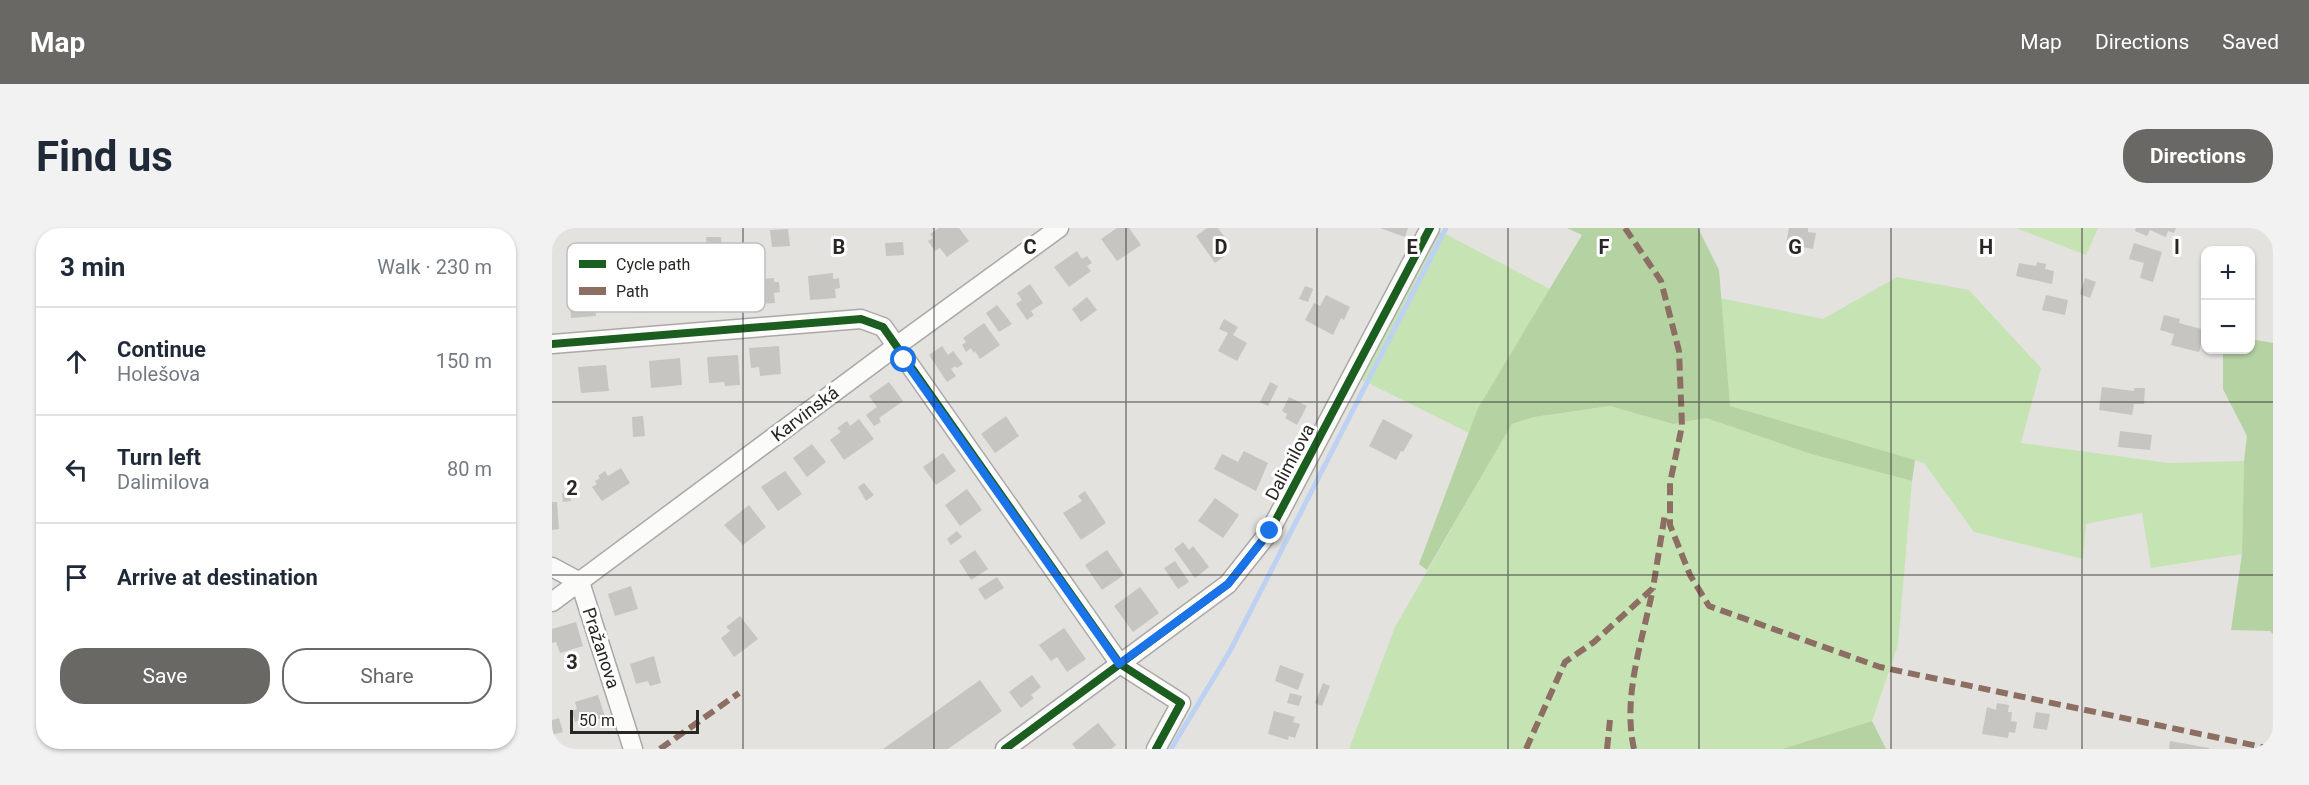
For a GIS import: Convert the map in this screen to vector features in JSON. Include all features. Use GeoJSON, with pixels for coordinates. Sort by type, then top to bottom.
{"type":"FeatureCollection","features":[{"type":"Feature","properties":{"kind":"street","name":"Karvinská"},"geometry":{"type":"LineString","coordinates":[[552,602],[1059,228]]}},
{"type":"Feature","properties":{"kind":"street","name":"Dalimilova"},"geometry":{"type":"LineString","coordinates":[[1005,749],[1228,584],[1270,531],[1430,228]]}},
{"type":"Feature","properties":{"kind":"street"},"geometry":{"type":"LineString","coordinates":[[552,344],[861,319],[883,327],[1119,664],[1181,703],[1155,749]]}},
{"type":"Feature","properties":{"kind":"street"},"geometry":{"type":"LineString","coordinates":[[552,567],[580,582]]}},
{"type":"Feature","properties":{"kind":"street","name":"Pražanova"},"geometry":{"type":"LineString","coordinates":[[580,582],[633,749]]}},
{"type":"Feature","properties":{"kind":"green space"},"geometry":{"type":"Polygon","coordinates":[[[1567,228],[1698,228],[1719,270],[1730,406],[1915,460],[1912,481],[1811,454],[1706,418],[1673,424],[1610,406],[1534,417],[1512,424],[1427,570],[1419,564],[1478,408],[1582,235],[1567,228]]]}},
{"type":"Feature","properties":{"kind":"green space"},"geometry":{"type":"Polygon","coordinates":[[[2016,228],[2098,228],[2086,255],[2016,228]]]}},
{"type":"Feature","properties":{"kind":"green space"},"geometry":{"type":"Polygon","coordinates":[[[1438,230],[1550,289],[1478,408],[1469,433],[1360,379],[1438,230]]]}},
{"type":"Feature","properties":{"kind":"green space"},"geometry":{"type":"Polygon","coordinates":[[[1897,277],[1969,290],[2041,368],[2021,443],[2169,463],[2244,461],[2242,554],[2151,568],[2142,513],[2086,524],[2083,559],[1974,532],[1924,463],[1730,406],[1720,298],[1823,319],[1897,277]]]}},
{"type":"Feature","properties":{"kind":"green space"},"geometry":{"type":"Polygon","coordinates":[[[2255,340],[2273,343],[2273,634],[2270,631],[2231,630],[2242,554],[2244,461],[2247,436],[2223,389],[2223,354],[2255,354],[2255,340]]]}},
{"type":"Feature","properties":{"kind":"green space"},"geometry":{"type":"Polygon","coordinates":[[[1610,406],[1673,424],[1706,418],[1811,454],[1912,481],[1898,645],[1872,721],[1782,749],[1349,749],[1395,627],[1512,424],[1534,417],[1610,406]]]}},
{"type":"Feature","properties":{"kind":"green space"},"geometry":{"type":"Polygon","coordinates":[[[1872,721],[1886,749],[1782,749],[1872,721]]]}},
{"type":"Feature","properties":{"kind":"building"},"geometry":{"type":"Polygon","coordinates":[[[939,228],[959,228],[969,241],[947,257],[940,248],[935,251],[928,241],[933,238],[930,234],[939,228]]]}},
{"type":"Feature","properties":{"kind":"building"},"geometry":{"type":"Polygon","coordinates":[[[1117,228],[1129,228],[1141,245],[1117,261],[1101,239],[1117,228]]]}},
{"type":"Feature","properties":{"kind":"building"},"geometry":{"type":"Polygon","coordinates":[[[1207,228],[1218,228],[1229,243],[1220,249],[1225,256],[1215,263],[1196,236],[1207,228]]]}},
{"type":"Feature","properties":{"kind":"building"},"geometry":{"type":"Polygon","coordinates":[[[1380,228],[1408,228],[1405,237],[1380,228]]]}},
{"type":"Feature","properties":{"kind":"building"},"geometry":{"type":"Polygon","coordinates":[[[1789,228],[1808,228],[1808,232],[1816,233],[1813,249],[1786,244],[1789,228]]]}},
{"type":"Feature","properties":{"kind":"building"},"geometry":{"type":"Polygon","coordinates":[[[2136,228],[2176,228],[2174,233],[2168,231],[2166,237],[2150,230],[2147,236],[2135,231],[2136,228]]]}},
{"type":"Feature","properties":{"kind":"building"},"geometry":{"type":"Polygon","coordinates":[[[788,229],[790,246],[772,247],[770,230],[788,229]]]}},
{"type":"Feature","properties":{"kind":"building"},"geometry":{"type":"Polygon","coordinates":[[[706,237],[721,237],[722,243],[707,243],[706,237]]]}},
{"type":"Feature","properties":{"kind":"building"},"geometry":{"type":"Polygon","coordinates":[[[903,242],[904,255],[886,256],[885,243],[903,242]]]}},
{"type":"Feature","properties":{"kind":"building"},"geometry":{"type":"Polygon","coordinates":[[[2134,243],[2162,252],[2153,282],[2140,278],[2144,263],[2129,259],[2134,243]]]}},
{"type":"Feature","properties":{"kind":"building"},"geometry":{"type":"Polygon","coordinates":[[[1077,251],[1082,259],[1087,256],[1092,263],[1087,266],[1091,271],[1069,287],[1054,267],[1077,251]]]}},
{"type":"Feature","properties":{"kind":"building"},"geometry":{"type":"Polygon","coordinates":[[[2037,262],[2046,264],[2045,269],[2054,271],[2052,284],[2016,276],[2019,263],[2036,266],[2037,262]]]}},
{"type":"Feature","properties":{"kind":"building"},"geometry":{"type":"Polygon","coordinates":[[[833,273],[833,279],[839,278],[840,288],[835,289],[836,298],[810,300],[808,276],[833,273]]]}},
{"type":"Feature","properties":{"kind":"building"},"geometry":{"type":"Polygon","coordinates":[[[774,278],[774,282],[779,282],[780,292],[774,293],[775,303],[765,304],[765,279],[774,278]]]}},
{"type":"Feature","properties":{"kind":"building"},"geometry":{"type":"Polygon","coordinates":[[[2085,278],[2096,282],[2090,298],[2080,294],[2085,278]]]}},
{"type":"Feature","properties":{"kind":"building"},"geometry":{"type":"Polygon","coordinates":[[[1030,284],[1043,303],[1031,311],[1034,315],[1027,320],[1016,304],[1022,300],[1017,293],[1030,284]]]}},
{"type":"Feature","properties":{"kind":"building"},"geometry":{"type":"Polygon","coordinates":[[[1305,286],[1313,289],[1308,302],[1299,299],[1305,286]]]}},
{"type":"Feature","properties":{"kind":"building"},"geometry":{"type":"Polygon","coordinates":[[[1326,295],[1350,307],[1344,320],[1341,318],[1333,335],[1305,320],[1314,303],[1320,306],[1326,295]]]}},
{"type":"Feature","properties":{"kind":"building"},"geometry":{"type":"Polygon","coordinates":[[[2046,295],[2068,300],[2065,315],[2042,310],[2046,295]]]}},
{"type":"Feature","properties":{"kind":"building"},"geometry":{"type":"Polygon","coordinates":[[[1087,297],[1097,310],[1081,322],[1072,309],[1087,297]]]}},
{"type":"Feature","properties":{"kind":"building"},"geometry":{"type":"Polygon","coordinates":[[[997,305],[1012,324],[999,332],[986,313],[997,305]]]}},
{"type":"Feature","properties":{"kind":"building"},"geometry":{"type":"Polygon","coordinates":[[[571,312],[596,312],[596,316],[571,318],[571,312]]]}},
{"type":"Feature","properties":{"kind":"building"},"geometry":{"type":"Polygon","coordinates":[[[2164,315],[2180,319],[2179,323],[2201,329],[2199,352],[2171,345],[2174,334],[2160,330],[2164,315]]]}},
{"type":"Feature","properties":{"kind":"building"},"geometry":{"type":"Polygon","coordinates":[[[1224,319],[1238,327],[1233,335],[1247,343],[1237,361],[1218,351],[1228,333],[1219,329],[1224,319]]]}},
{"type":"Feature","properties":{"kind":"building"},"geometry":{"type":"Polygon","coordinates":[[[984,323],[1000,345],[980,359],[975,351],[974,353],[971,348],[966,352],[962,345],[966,342],[963,338],[984,323]]]}},
{"type":"Feature","properties":{"kind":"building"},"geometry":{"type":"Polygon","coordinates":[[[779,346],[781,374],[760,376],[759,367],[751,368],[749,348],[779,346]]]}},
{"type":"Feature","properties":{"kind":"building"},"geometry":{"type":"Polygon","coordinates":[[[942,346],[948,355],[953,351],[963,364],[951,369],[956,376],[947,382],[929,355],[942,346]]]}},
{"type":"Feature","properties":{"kind":"building"},"geometry":{"type":"Polygon","coordinates":[[[738,355],[740,385],[725,386],[724,382],[709,383],[707,357],[738,355]]]}},
{"type":"Feature","properties":{"kind":"building"},"geometry":{"type":"Polygon","coordinates":[[[680,358],[682,385],[651,388],[649,361],[680,358]]]}},
{"type":"Feature","properties":{"kind":"building"},"geometry":{"type":"Polygon","coordinates":[[[606,365],[609,391],[581,393],[578,367],[606,365]]]}},
{"type":"Feature","properties":{"kind":"building"},"geometry":{"type":"Polygon","coordinates":[[[889,382],[903,401],[879,418],[881,422],[874,426],[866,415],[877,407],[869,396],[889,382]]]}},
{"type":"Feature","properties":{"kind":"building"},"geometry":{"type":"Polygon","coordinates":[[[1270,382],[1278,386],[1268,406],[1260,402],[1270,382]]]}},
{"type":"Feature","properties":{"kind":"building"},"geometry":{"type":"Polygon","coordinates":[[[2102,387],[2134,391],[2134,388],[2145,388],[2144,404],[2134,404],[2132,415],[2099,410],[2102,387]]]}},
{"type":"Feature","properties":{"kind":"building"},"geometry":{"type":"Polygon","coordinates":[[[1289,397],[1307,406],[1297,425],[1285,418],[1287,414],[1282,411],[1289,397]]]}},
{"type":"Feature","properties":{"kind":"building"},"geometry":{"type":"Polygon","coordinates":[[[643,416],[645,436],[633,437],[632,417],[643,416]]]}},
{"type":"Feature","properties":{"kind":"building"},"geometry":{"type":"Polygon","coordinates":[[[1006,416],[1019,436],[995,453],[981,434],[1006,416]]]}},
{"type":"Feature","properties":{"kind":"building"},"geometry":{"type":"Polygon","coordinates":[[[859,419],[874,439],[844,460],[830,440],[841,432],[837,428],[847,421],[850,426],[859,419]]]}},
{"type":"Feature","properties":{"kind":"building"},"geometry":{"type":"Polygon","coordinates":[[[1383,419],[1413,435],[1396,460],[1369,446],[1383,419]]]}},
{"type":"Feature","properties":{"kind":"building"},"geometry":{"type":"Polygon","coordinates":[[[2120,431],[2152,435],[2150,450],[2118,447],[2120,431]]]}},
{"type":"Feature","properties":{"kind":"building"},"geometry":{"type":"Polygon","coordinates":[[[812,444],[826,462],[807,477],[793,458],[812,444]]]}},
{"type":"Feature","properties":{"kind":"building"},"geometry":{"type":"Polygon","coordinates":[[[1244,451],[1268,463],[1256,491],[1214,469],[1222,454],[1238,462],[1244,451]]]}},
{"type":"Feature","properties":{"kind":"building"},"geometry":{"type":"Polygon","coordinates":[[[943,453],[956,471],[936,485],[923,467],[943,453]]]}},
{"type":"Feature","properties":{"kind":"building"},"geometry":{"type":"Polygon","coordinates":[[[621,468],[630,483],[602,501],[592,487],[597,484],[595,481],[605,471],[608,476],[621,468]]]}},
{"type":"Feature","properties":{"kind":"building"},"geometry":{"type":"Polygon","coordinates":[[[785,471],[802,494],[778,511],[761,487],[785,471]]]}},
{"type":"Feature","properties":{"kind":"building"},"geometry":{"type":"Polygon","coordinates":[[[864,483],[874,495],[866,501],[858,487],[864,483]]]}},
{"type":"Feature","properties":{"kind":"building"},"geometry":{"type":"Polygon","coordinates":[[[967,489],[982,510],[960,526],[945,505],[967,489]]]}},
{"type":"Feature","properties":{"kind":"building"},"geometry":{"type":"Polygon","coordinates":[[[1085,491],[1106,523],[1081,540],[1063,513],[1082,501],[1078,496],[1085,491]]]}},
{"type":"Feature","properties":{"kind":"building"},"geometry":{"type":"Polygon","coordinates":[[[570,492],[571,501],[563,502],[562,493],[570,492]]]}},
{"type":"Feature","properties":{"kind":"building"},"geometry":{"type":"Polygon","coordinates":[[[1215,498],[1239,515],[1223,538],[1198,521],[1215,498]]]}},
{"type":"Feature","properties":{"kind":"building"},"geometry":{"type":"Polygon","coordinates":[[[552,502],[557,502],[559,529],[552,530],[552,502]]]}},
{"type":"Feature","properties":{"kind":"building"},"geometry":{"type":"Polygon","coordinates":[[[749,505],[766,527],[743,545],[724,525],[749,505]]]}},
{"type":"Feature","properties":{"kind":"building"},"geometry":{"type":"Polygon","coordinates":[[[957,531],[962,537],[951,545],[947,539],[957,531]]]}},
{"type":"Feature","properties":{"kind":"building"},"geometry":{"type":"Polygon","coordinates":[[[1183,542],[1189,550],[1193,546],[1209,567],[1195,578],[1174,549],[1183,542]]]}},
{"type":"Feature","properties":{"kind":"building"},"geometry":{"type":"Polygon","coordinates":[[[975,550],[988,569],[971,580],[959,561],[975,550]]]}},
{"type":"Feature","properties":{"kind":"building"},"geometry":{"type":"Polygon","coordinates":[[[1107,550],[1124,575],[1102,590],[1085,565],[1107,550]]]}},
{"type":"Feature","properties":{"kind":"building"},"geometry":{"type":"Polygon","coordinates":[[[1175,561],[1189,582],[1178,589],[1164,568],[1175,561]]]}},
{"type":"Feature","properties":{"kind":"building"},"geometry":{"type":"Polygon","coordinates":[[[997,577],[1004,588],[985,600],[978,589],[997,577]]]}},
{"type":"Feature","properties":{"kind":"building"},"geometry":{"type":"Polygon","coordinates":[[[631,586],[638,609],[615,616],[608,594],[631,586]]]}},
{"type":"Feature","properties":{"kind":"building"},"geometry":{"type":"Polygon","coordinates":[[[1140,587],[1159,613],[1133,632],[1114,606],[1140,587]]]}},
{"type":"Feature","properties":{"kind":"building"},"geometry":{"type":"Polygon","coordinates":[[[740,616],[758,639],[734,657],[721,638],[730,631],[726,627],[740,616]]]}},
{"type":"Feature","properties":{"kind":"building"},"geometry":{"type":"Polygon","coordinates":[[[576,622],[583,646],[560,653],[556,642],[552,643],[552,629],[576,622]]]}},
{"type":"Feature","properties":{"kind":"building"},"geometry":{"type":"Polygon","coordinates":[[[1064,628],[1086,659],[1067,672],[1057,657],[1051,661],[1039,645],[1064,628]]]}},
{"type":"Feature","properties":{"kind":"building"},"geometry":{"type":"Polygon","coordinates":[[[654,656],[661,683],[650,686],[648,681],[636,684],[630,664],[654,656]]]}},
{"type":"Feature","properties":{"kind":"building"},"geometry":{"type":"Polygon","coordinates":[[[1280,665],[1304,674],[1298,690],[1275,681],[1280,665]]]}},
{"type":"Feature","properties":{"kind":"building"},"geometry":{"type":"Polygon","coordinates":[[[1032,675],[1041,687],[1031,695],[1034,698],[1021,708],[1009,692],[1032,675]]]}},
{"type":"Feature","properties":{"kind":"building"},"geometry":{"type":"Polygon","coordinates":[[[980,680],[1002,711],[948,749],[883,749],[980,680]]]}},
{"type":"Feature","properties":{"kind":"building"},"geometry":{"type":"Polygon","coordinates":[[[1323,683],[1330,686],[1322,706],[1315,703],[1323,683]]]}},
{"type":"Feature","properties":{"kind":"building"},"geometry":{"type":"Polygon","coordinates":[[[1290,693],[1302,696],[1299,706],[1287,703],[1290,693]]]}},
{"type":"Feature","properties":{"kind":"building"},"geometry":{"type":"Polygon","coordinates":[[[598,695],[605,717],[582,724],[580,720],[575,722],[572,711],[577,709],[575,702],[598,695]]]}},
{"type":"Feature","properties":{"kind":"building"},"geometry":{"type":"Polygon","coordinates":[[[1997,703],[2009,705],[2008,712],[2012,712],[2011,721],[2017,722],[2015,733],[2009,732],[2008,738],[1982,734],[1987,707],[1996,710],[1997,703]]]}},
{"type":"Feature","properties":{"kind":"building"},"geometry":{"type":"Polygon","coordinates":[[[1274,711],[1295,717],[1293,722],[1300,724],[1295,738],[1289,736],[1288,740],[1268,734],[1274,711]]]}},
{"type":"Feature","properties":{"kind":"building"},"geometry":{"type":"Polygon","coordinates":[[[2036,712],[2050,714],[2047,730],[2033,728],[2036,712]]]}},
{"type":"Feature","properties":{"kind":"building"},"geometry":{"type":"Polygon","coordinates":[[[559,718],[563,732],[552,735],[552,720],[559,718]]]}},
{"type":"Feature","properties":{"kind":"building"},"geometry":{"type":"Polygon","coordinates":[[[1098,723],[1116,745],[1111,749],[1076,749],[1072,744],[1098,723]]]}},
{"type":"Feature","properties":{"kind":"building"},"geometry":{"type":"Polygon","coordinates":[[[2170,741],[2209,748],[2209,749],[2169,749],[2170,741]]]}},
{"type":"Feature","properties":{"kind":"waterway"},"geometry":{"type":"LineString","coordinates":[[1171,749],[1230,651],[1446,228]]}},
{"type":"Feature","properties":{"kind":"marked path"},"geometry":{"type":"LineString","coordinates":[[1625,228],[1661,281],[1679,351],[1682,426],[1670,483],[1670,525],[1690,575],[1709,606],[1880,667],[2267,748]]}},
{"type":"Feature","properties":{"kind":"marked path"},"geometry":{"type":"LineString","coordinates":[[1526,749],[1565,662],[1594,642],[1653,588],[1665,514]]}},
{"type":"Feature","properties":{"kind":"marked path"},"geometry":{"type":"LineString","coordinates":[[1634,749],[1630,708],[1632,688],[1653,588]]}},
{"type":"Feature","properties":{"kind":"marked path"},"geometry":{"type":"LineString","coordinates":[[660,749],[739,693]]}},
{"type":"Feature","properties":{"kind":"marked path"},"geometry":{"type":"LineString","coordinates":[[1607,749],[1610,720]]}},
{"type":"Feature","properties":{"kind":"cycle path"},"geometry":{"type":"LineString","coordinates":[[1005,749],[1228,584],[1270,531],[1430,228]]}},
{"type":"Feature","properties":{"kind":"cycle path"},"geometry":{"type":"LineString","coordinates":[[552,344],[861,319],[883,327],[1120,664],[1181,703],[1156,749]]}},
{"type":"Feature","properties":{"kind":"route"},"geometry":{"type":"LineString","coordinates":[[904,360],[1119,664],[1228,584],[1270,531]]}}]}
